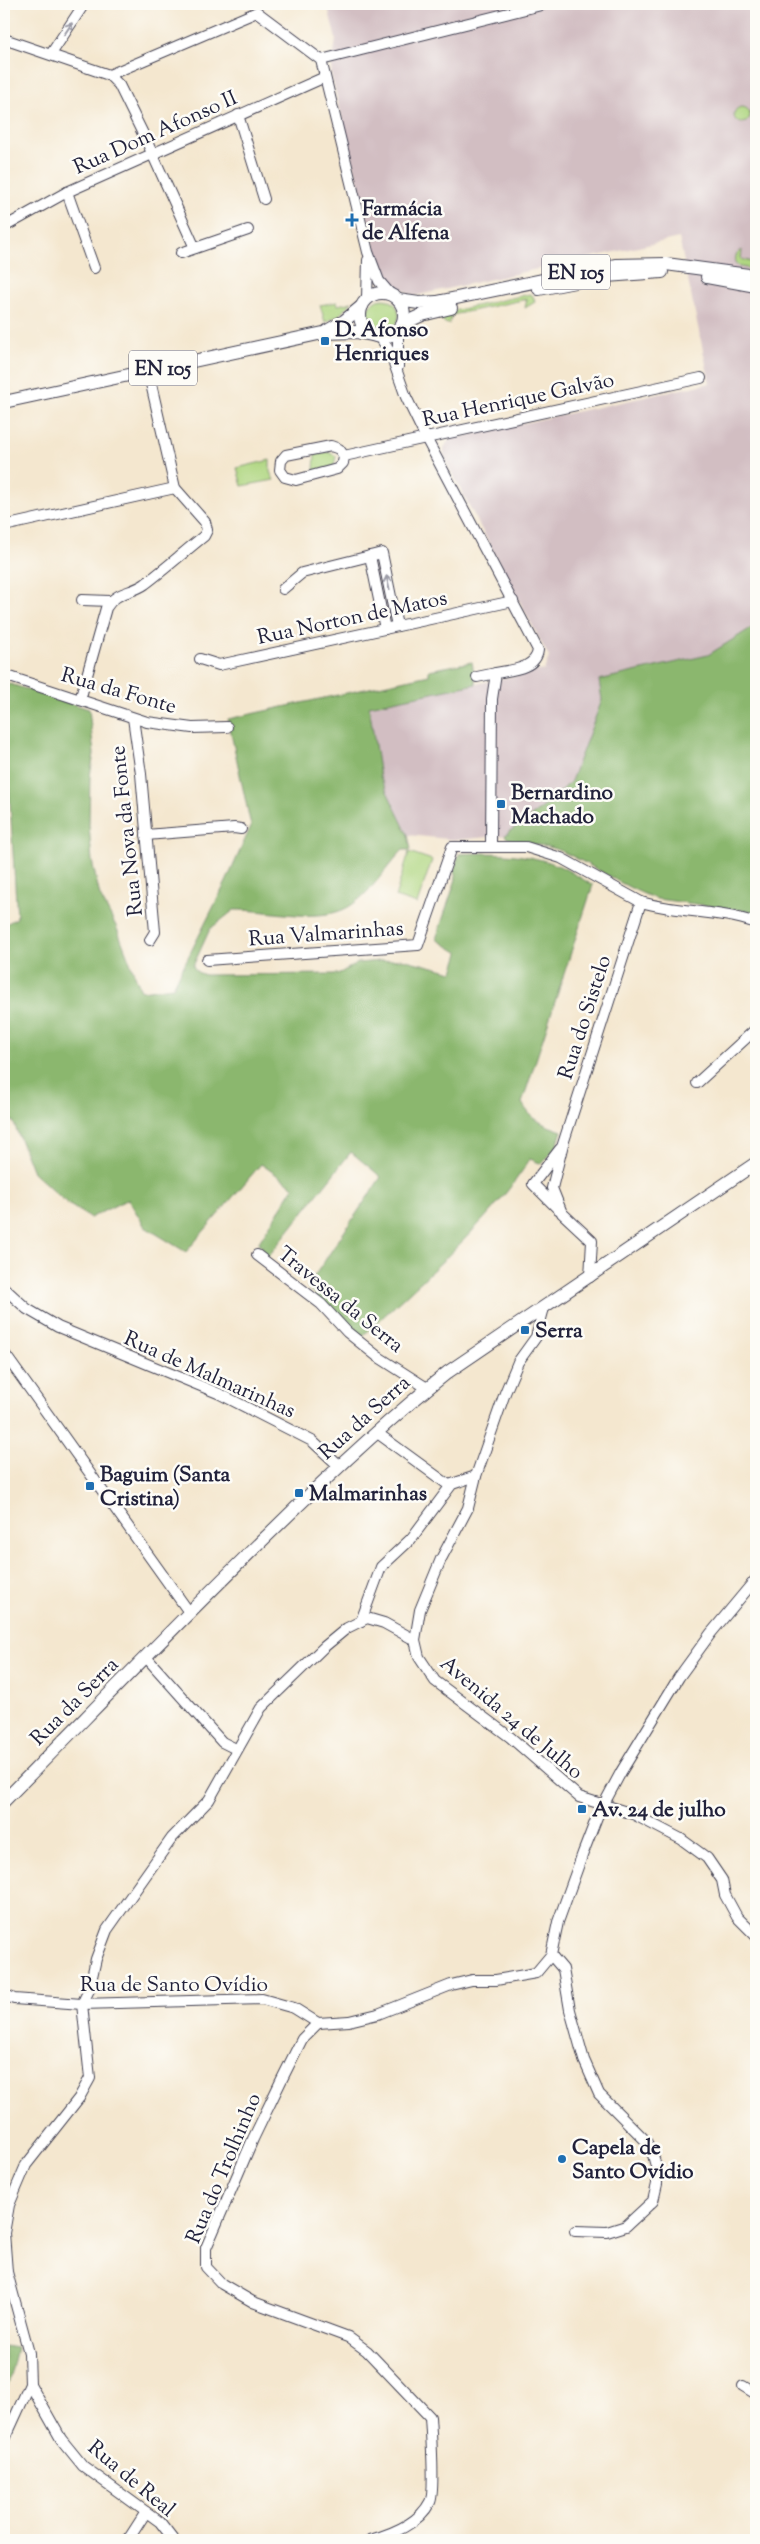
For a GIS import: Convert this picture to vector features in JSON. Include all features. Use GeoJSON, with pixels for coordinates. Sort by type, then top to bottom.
{"type":"FeatureCollection","features":[{"type":"Feature","properties":{"kind":"main road","name":"EN 105"},"geometry":{"type":"LineString","coordinates":[[323,333],[344,321],[365,302],[379,293],[419,303],[437,302],[615,265],[666,264],[756,276]]}},
{"type":"Feature","properties":{"kind":"main road","name":"EN 105"},"geometry":{"type":"LineString","coordinates":[[4,402],[323,333],[357,332],[377,336],[393,334],[400,327],[422,315],[559,285],[621,274],[668,272],[756,286]]}},
{"type":"Feature","properties":{"kind":"main road"},"geometry":{"type":"LineString","coordinates":[[395,297],[404,311],[400,327]]}},
{"type":"Feature","properties":{"kind":"main road"},"geometry":{"type":"LineString","coordinates":[[365,302],[361,319],[363,326],[377,336]]}},
{"type":"Feature","properties":{"kind":"main road","name":"Rua da Serra"},"geometry":{"type":"LineString","coordinates":[[4,1801],[188,1612],[339,1466],[427,1388],[756,1163]]}},
{"type":"Feature","properties":{"kind":"street"},"geometry":{"type":"LineString","coordinates":[[51,54],[84,4]]}},
{"type":"Feature","properties":{"kind":"street"},"geometry":{"type":"LineString","coordinates":[[321,60],[545,4]]}},
{"type":"Feature","properties":{"kind":"street"},"geometry":{"type":"LineString","coordinates":[[109,75],[256,8],[321,60],[368,252],[379,281],[395,297]]}},
{"type":"Feature","properties":{"kind":"street"},"geometry":{"type":"LineString","coordinates":[[4,39],[109,75],[119,85],[195,248]]}},
{"type":"Feature","properties":{"kind":"street","name":"Rua Dom Afonso II"},"geometry":{"type":"LineString","coordinates":[[4,227],[67,192],[238,114],[325,77]]}},
{"type":"Feature","properties":{"kind":"street"},"geometry":{"type":"LineString","coordinates":[[238,114],[264,199]]}},
{"type":"Feature","properties":{"kind":"street"},"geometry":{"type":"LineString","coordinates":[[67,192],[94,268]]}},
{"type":"Feature","properties":{"kind":"street"},"geometry":{"type":"LineString","coordinates":[[181,254],[248,230]]}},
{"type":"Feature","properties":{"kind":"street"},"geometry":{"type":"LineString","coordinates":[[365,302],[368,252]]}},
{"type":"Feature","properties":{"kind":"street"},"geometry":{"type":"LineString","coordinates":[[398,376],[400,327]]}},
{"type":"Feature","properties":{"kind":"street"},"geometry":{"type":"LineString","coordinates":[[377,336],[390,352],[406,397],[426,438],[538,650],[536,658],[527,665],[477,677]]}},
{"type":"Feature","properties":{"kind":"street"},"geometry":{"type":"LineString","coordinates":[[80,700],[106,608],[110,601],[120,593],[143,585],[204,536],[208,530],[206,522],[175,488],[148,371]]}},
{"type":"Feature","properties":{"kind":"street","name":"Rua Henrique Galvão"},"geometry":{"type":"LineString","coordinates":[[344,456],[701,378]]}},
{"type":"Feature","properties":{"kind":"street"},"geometry":{"type":"LineString","coordinates":[[331,446],[339,449],[344,456],[343,463],[337,469],[296,480],[285,477],[280,470],[282,461],[286,456],[331,446]]}},
{"type":"Feature","properties":{"kind":"street"},"geometry":{"type":"LineString","coordinates":[[4,526],[175,488]]}},
{"type":"Feature","properties":{"kind":"street"},"geometry":{"type":"LineString","coordinates":[[283,589],[302,573],[382,553],[397,626]]}},
{"type":"Feature","properties":{"kind":"street"},"geometry":{"type":"LineString","coordinates":[[370,556],[385,629]]}},
{"type":"Feature","properties":{"kind":"street"},"geometry":{"type":"LineString","coordinates":[[82,600],[110,601]]}},
{"type":"Feature","properties":{"kind":"street","name":"Rua Norton de Matos"},"geometry":{"type":"LineString","coordinates":[[200,659],[219,665],[513,601]]}},
{"type":"Feature","properties":{"kind":"street"},"geometry":{"type":"LineString","coordinates":[[496,673],[492,699],[491,846],[526,847],[561,858],[641,902],[656,906],[739,917],[756,922]]}},
{"type":"Feature","properties":{"kind":"street","name":"Rua da Fonte"},"geometry":{"type":"LineString","coordinates":[[4,675],[134,718],[184,728],[227,727]]}},
{"type":"Feature","properties":{"kind":"street","name":"Rua Nova da Fonte"},"geometry":{"type":"LineString","coordinates":[[134,718],[155,932],[150,940]]}},
{"type":"Feature","properties":{"kind":"street"},"geometry":{"type":"LineString","coordinates":[[146,835],[241,829]]}},
{"type":"Feature","properties":{"kind":"street","name":"Rua Valmarinhas"},"geometry":{"type":"LineString","coordinates":[[207,960],[418,946],[452,847],[491,846]]}},
{"type":"Feature","properties":{"kind":"street","name":"Rua do Sistelo"},"geometry":{"type":"LineString","coordinates":[[562,1213],[552,1188],[563,1144],[641,902]]}},
{"type":"Feature","properties":{"kind":"street"},"geometry":{"type":"LineString","coordinates":[[697,1083],[756,1028]]}},
{"type":"Feature","properties":{"kind":"street","name":"Rua do Sistelo"},"geometry":{"type":"LineString","coordinates":[[563,1144],[532,1184],[592,1241],[590,1277]]}},
{"type":"Feature","properties":{"kind":"street","name":"Travessa da Serra"},"geometry":{"type":"LineString","coordinates":[[256,1255],[321,1304],[347,1332],[377,1356],[427,1388]]}},
{"type":"Feature","properties":{"kind":"street","name":"Rua de Malmarinhas"},"geometry":{"type":"LineString","coordinates":[[4,1288],[27,1309],[58,1327],[220,1394],[312,1441],[339,1466]]}},
{"type":"Feature","properties":{"kind":"street","name":"Avenida 24 de Julho"},"geometry":{"type":"LineString","coordinates":[[544,1308],[536,1337],[518,1362],[504,1393],[476,1476],[468,1508],[441,1558],[420,1610],[415,1640],[418,1657],[435,1681],[510,1737],[579,1798],[634,1814],[681,1838],[707,1858],[722,1880],[725,1895],[737,1916],[756,1936]]}},
{"type":"Feature","properties":{"kind":"street"},"geometry":{"type":"LineString","coordinates":[[4,1353],[188,1612]]}},
{"type":"Feature","properties":{"kind":"street"},"geometry":{"type":"LineString","coordinates":[[376,1432],[450,1486]]}},
{"type":"Feature","properties":{"kind":"street"},"geometry":{"type":"LineString","coordinates":[[361,1621],[381,1567],[411,1539],[450,1486],[476,1476]]}},
{"type":"Feature","properties":{"kind":"street"},"geometry":{"type":"LineString","coordinates":[[318,2023],[349,2021],[378,2014],[452,1985],[472,1980],[496,1980],[536,1972],[551,1955],[558,1922],[603,1804],[679,1676],[711,1633],[756,1579]]}},
{"type":"Feature","properties":{"kind":"street"},"geometry":{"type":"LineString","coordinates":[[82,2004],[89,1990],[96,1960],[107,1930],[172,1838],[209,1800],[260,1708],[324,1647],[347,1628],[367,1618],[384,1624],[415,1640]]}},
{"type":"Feature","properties":{"kind":"street"},"geometry":{"type":"LineString","coordinates":[[146,1657],[222,1742],[236,1749]]}},
{"type":"Feature","properties":{"kind":"street"},"geometry":{"type":"LineString","coordinates":[[551,1955],[563,1969],[570,2010],[584,2060],[599,2094],[646,2140],[654,2155],[656,2170],[657,2184],[653,2201],[626,2226],[607,2232],[575,2232]]}},
{"type":"Feature","properties":{"kind":"street","name":"Rua de Santo Ovídio"},"geometry":{"type":"LineString","coordinates":[[4,1995],[14,1998],[82,2004],[262,1999],[294,2008],[318,2023]]}},
{"type":"Feature","properties":{"kind":"street","name":"Rua de Real"},"geometry":{"type":"LineString","coordinates":[[82,2004],[90,2078],[79,2098],[26,2165],[9,2205],[4,2233],[6,2272],[29,2353],[30,2384],[62,2439],[83,2466],[160,2522],[174,2540]]}},
{"type":"Feature","properties":{"kind":"street","name":"Rua do Trolhinho"},"geometry":{"type":"LineString","coordinates":[[318,2023],[302,2039],[253,2138],[206,2248],[206,2267],[222,2284],[253,2302],[348,2337],[367,2351],[430,2417],[431,2501],[418,2518],[391,2534],[370,2540]]}},
{"type":"Feature","properties":{"kind":"street"},"geometry":{"type":"LineString","coordinates":[[4,2441],[30,2384]]}},
{"type":"Feature","properties":{"kind":"street"},"geometry":{"type":"LineString","coordinates":[[743,2386],[756,2394]]}},
{"type":"Feature","properties":{"kind":"street"},"geometry":{"type":"LineString","coordinates":[[128,2540],[146,2512]]}},
{"type":"Feature","properties":{"kind":"shaded area"},"geometry":{"type":"Polygon","coordinates":[[[327,4],[756,4],[756,625],[708,655],[599,680],[602,700],[571,781],[553,800],[508,835],[457,840],[408,835],[380,777],[369,706],[544,670],[549,657],[444,458],[444,448],[448,441],[454,438],[710,383],[679,238],[414,296],[383,279],[331,74],[336,39],[327,4]]]}},
{"type":"Feature","properties":{"kind":"green space"},"geometry":{"type":"Polygon","coordinates":[[[742,107],[750,115],[742,123],[734,115],[742,107]]]}},
{"type":"Feature","properties":{"kind":"green space"},"geometry":{"type":"Polygon","coordinates":[[[742,250],[741,259],[756,263],[756,270],[741,267],[735,263],[736,255],[742,250]]]}},
{"type":"Feature","properties":{"kind":"green space"},"geometry":{"type":"Polygon","coordinates":[[[530,294],[535,302],[525,308],[527,299],[452,315],[449,324],[442,321],[439,314],[530,294]]]}},
{"type":"Feature","properties":{"kind":"green space"},"geometry":{"type":"Polygon","coordinates":[[[383,299],[394,304],[399,315],[394,326],[383,331],[372,326],[367,315],[372,304],[383,299]]]}},
{"type":"Feature","properties":{"kind":"green space"},"geometry":{"type":"Polygon","coordinates":[[[337,302],[338,305],[352,302],[339,315],[325,322],[320,305],[337,302]]]}},
{"type":"Feature","properties":{"kind":"green space"},"geometry":{"type":"Polygon","coordinates":[[[328,452],[336,456],[334,466],[314,471],[315,454],[328,452]]]}},
{"type":"Feature","properties":{"kind":"green space"},"geometry":{"type":"Polygon","coordinates":[[[270,460],[270,472],[274,480],[242,486],[237,468],[270,460]]]}},
{"type":"Feature","properties":{"kind":"green space"},"geometry":{"type":"Polygon","coordinates":[[[756,625],[756,912],[657,899],[633,889],[556,849],[507,838],[505,835],[553,800],[571,781],[602,700],[599,680],[708,655],[756,625]]]}},
{"type":"Feature","properties":{"kind":"green space"},"geometry":{"type":"Polygon","coordinates":[[[472,662],[476,684],[369,706],[380,777],[408,835],[411,850],[403,850],[367,892],[341,911],[327,914],[295,915],[234,910],[210,929],[193,966],[197,972],[205,975],[338,974],[358,963],[402,959],[453,972],[459,953],[436,939],[456,879],[454,871],[459,854],[506,854],[529,857],[552,863],[593,885],[522,1103],[534,1118],[562,1131],[557,1146],[542,1164],[530,1159],[494,1207],[473,1230],[360,1339],[307,1287],[381,1177],[351,1152],[267,1258],[259,1242],[294,1187],[261,1164],[186,1252],[145,1227],[128,1199],[90,1218],[68,1204],[33,1172],[13,1121],[4,1124],[4,925],[17,918],[9,786],[4,786],[4,682],[89,709],[94,754],[90,776],[89,825],[92,861],[100,896],[116,926],[141,991],[173,987],[226,882],[251,826],[228,719],[429,675],[429,670],[472,662]]]}},
{"type":"Feature","properties":{"kind":"green space"},"geometry":{"type":"Polygon","coordinates":[[[409,852],[432,860],[417,904],[395,897],[409,852]]]}},
{"type":"Feature","properties":{"kind":"green space"},"geometry":{"type":"Polygon","coordinates":[[[4,2346],[17,2348],[4,2401],[4,2346]]]}},
{"type":"Feature","properties":{"kind":"place","name":"Farmácia de Alfena"},"geometry":{"type":"Point","coordinates":[352,220]}},
{"type":"Feature","properties":{"kind":"place","name":"D. Afonso Henriques"},"geometry":{"type":"Point","coordinates":[325,341]}},
{"type":"Feature","properties":{"kind":"place","name":"Bernardino Machado"},"geometry":{"type":"Point","coordinates":[501,804]}},
{"type":"Feature","properties":{"kind":"place","name":"Serra"},"geometry":{"type":"Point","coordinates":[525,1330]}},
{"type":"Feature","properties":{"kind":"place","name":"Baguim (Santa Cristina)"},"geometry":{"type":"Point","coordinates":[90,1486]}},
{"type":"Feature","properties":{"kind":"place","name":"Malmarinhas"},"geometry":{"type":"Point","coordinates":[299,1493]}},
{"type":"Feature","properties":{"kind":"place","name":"Av. 24 de julho"},"geometry":{"type":"Point","coordinates":[582,1809]}},
{"type":"Feature","properties":{"kind":"place","name":"Capela de Santo Ovídio"},"geometry":{"type":"Point","coordinates":[562,2159]}}]}
